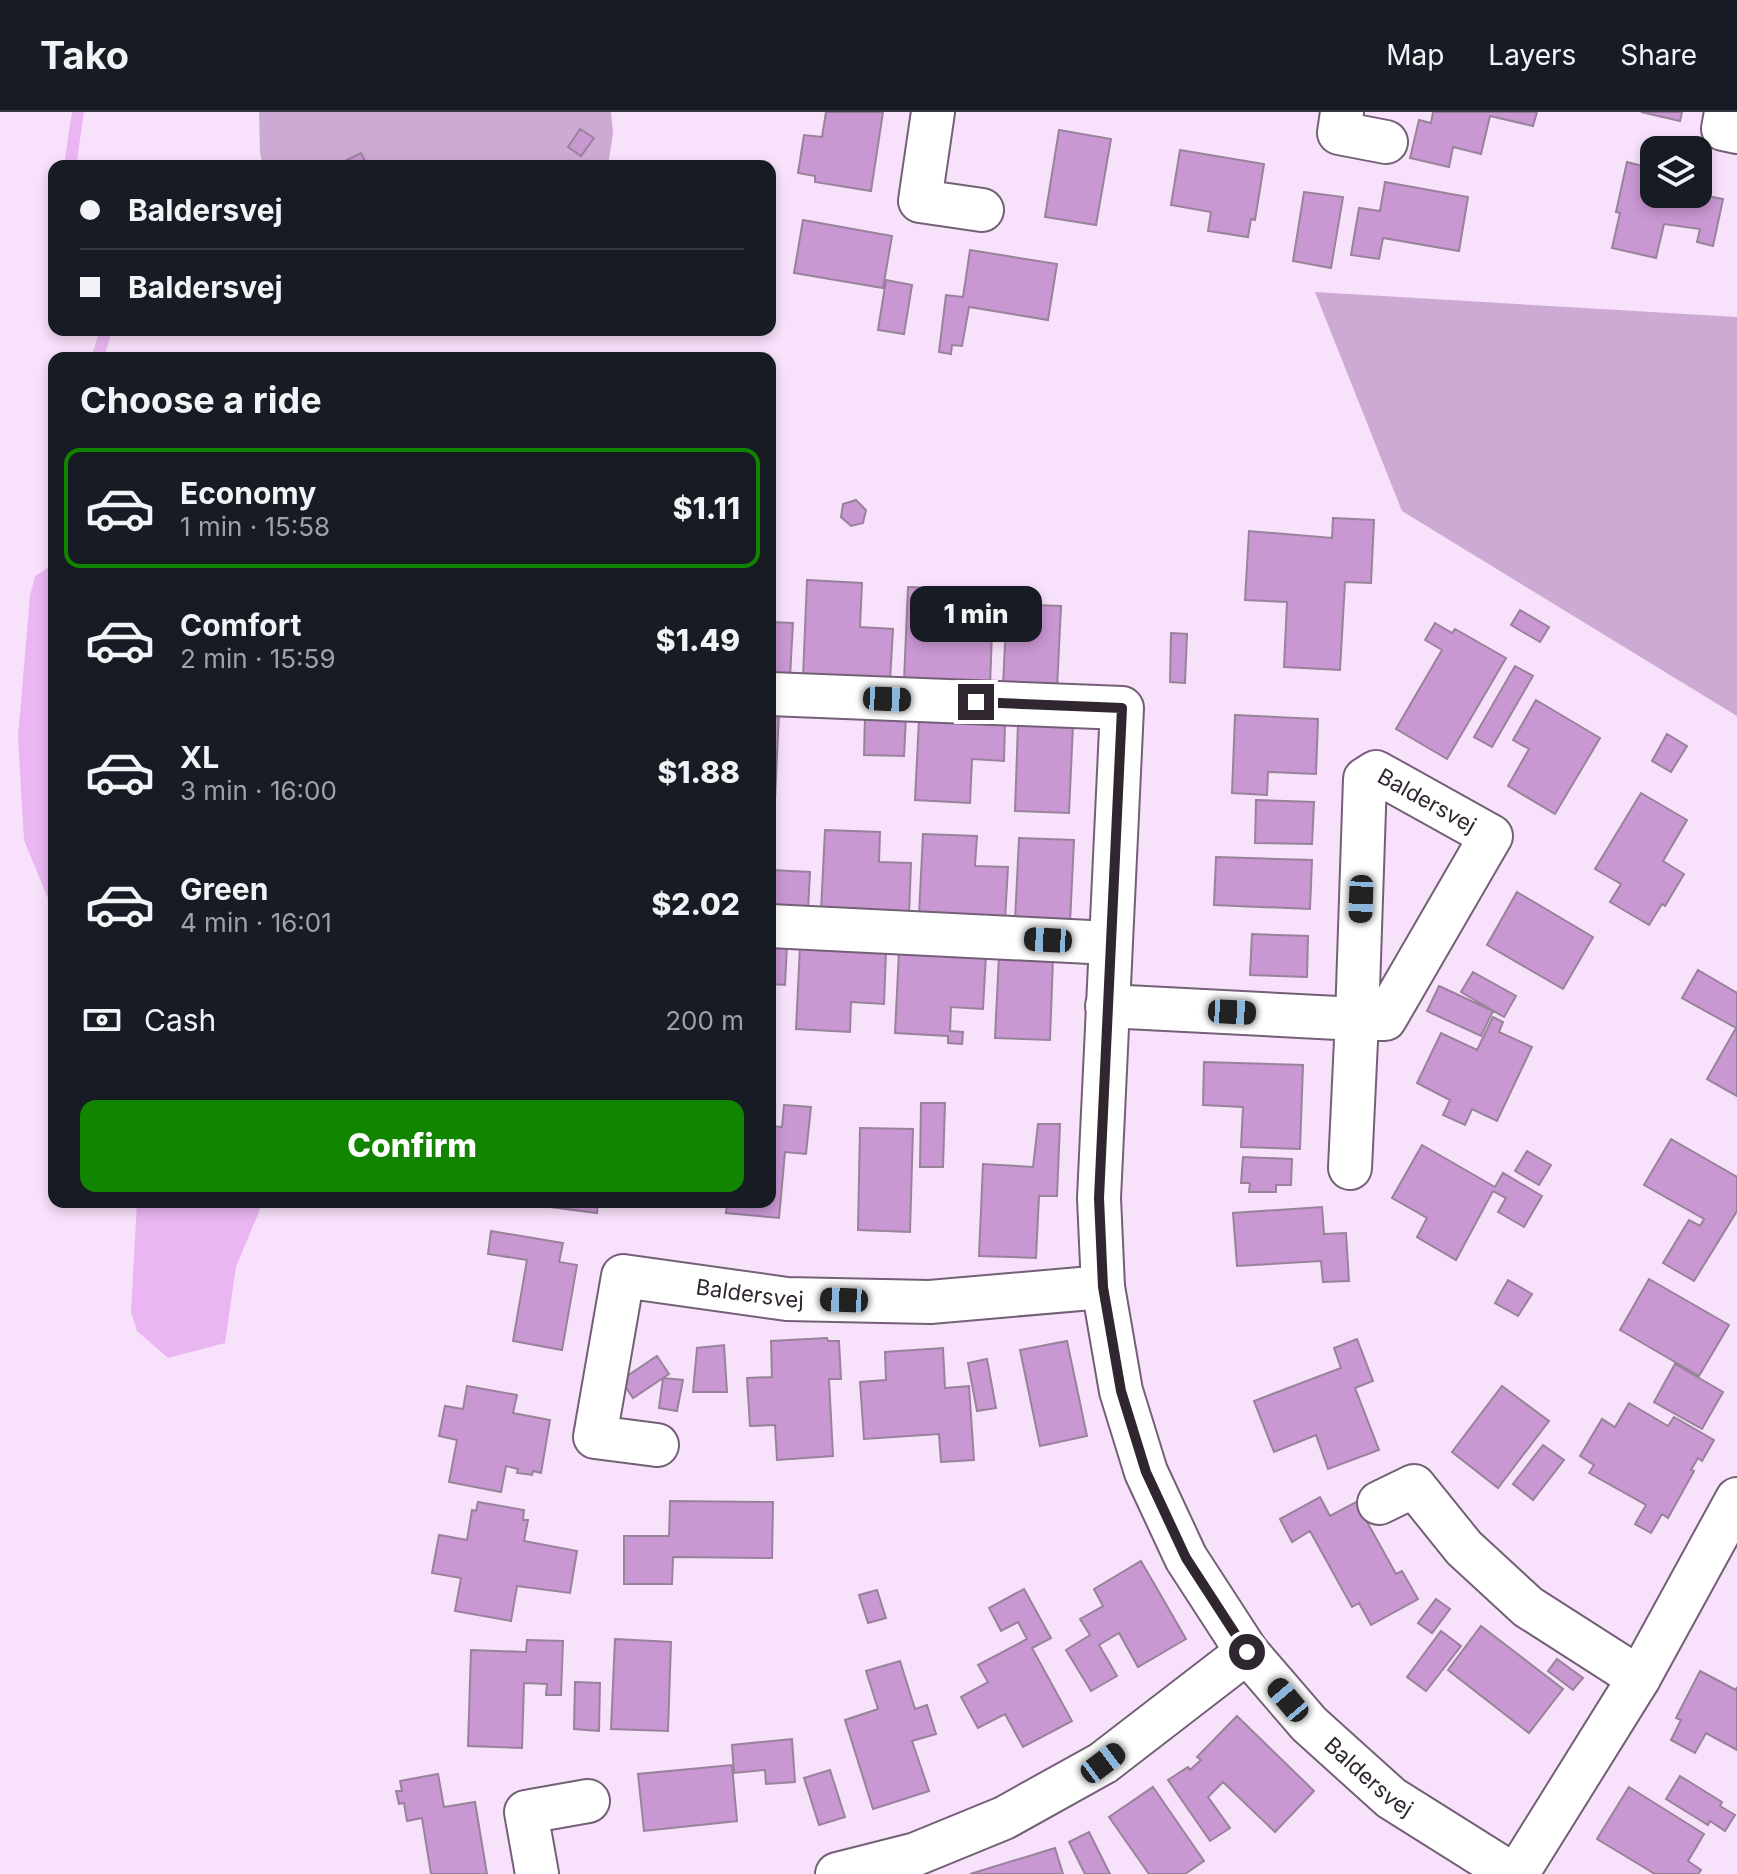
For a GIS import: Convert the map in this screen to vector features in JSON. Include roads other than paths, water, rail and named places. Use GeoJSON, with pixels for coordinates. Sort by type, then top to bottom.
{"type":"FeatureCollection","features":[{"type":"Feature","properties":{"kind":"street"},"geometry":{"type":"LineString","coordinates":[[933,112],[920,201],[982,210]]}},
{"type":"Feature","properties":{"kind":"street"},"geometry":{"type":"LineString","coordinates":[[1342,112],[1339,133],[1386,142]]}},
{"type":"Feature","properties":{"kind":"street"},"geometry":{"type":"LineString","coordinates":[[1726,112],[1723,129],[1737,132]]}},
{"type":"Feature","properties":{"kind":"street","name":"Baldersvej"},"geometry":{"type":"LineString","coordinates":[[776,694],[1122,708],[1099,1198],[1103,1287],[1121,1391],[1146,1472],[1186,1558],[1247,1652],[1309,1724],[1391,1798],[1515,1874],[1639,1678],[1737,1499]]}},
{"type":"Feature","properties":{"kind":"street","name":"Baldersvej"},"geometry":{"type":"LineString","coordinates":[[1107,1006],[1357,1019],[1385,1019],[1491,836],[1376,772],[1365,779],[1357,1019],[1350,1168]]}},
{"type":"Feature","properties":{"kind":"street"},"geometry":{"type":"LineString","coordinates":[[776,926],[1110,943]]}},
{"type":"Feature","properties":{"kind":"street","name":"Baldersvej"},"geometry":{"type":"LineString","coordinates":[[657,1445],[595,1437],[623,1276],[787,1299],[930,1302],[1103,1287]]}},
{"type":"Feature","properties":{"kind":"street"},"geometry":{"type":"LineString","coordinates":[[1379,1503],[1414,1486],[1464,1548],[1528,1607],[1639,1678]]}},
{"type":"Feature","properties":{"kind":"street"},"geometry":{"type":"LineString","coordinates":[[837,1874],[916,1854],[1004,1818],[1103,1763],[1247,1652]]}},
{"type":"Feature","properties":{"kind":"street"},"geometry":{"type":"LineString","coordinates":[[537,1874],[526,1812],[588,1801]]}},
{"type":"Feature","properties":{"kind":"waterway"},"geometry":{"type":"LineString","coordinates":[[71,160],[78,112]]}},
{"type":"Feature","properties":{"kind":"waterway"},"geometry":{"type":"LineString","coordinates":[[99,352],[104,336]]}}]}
